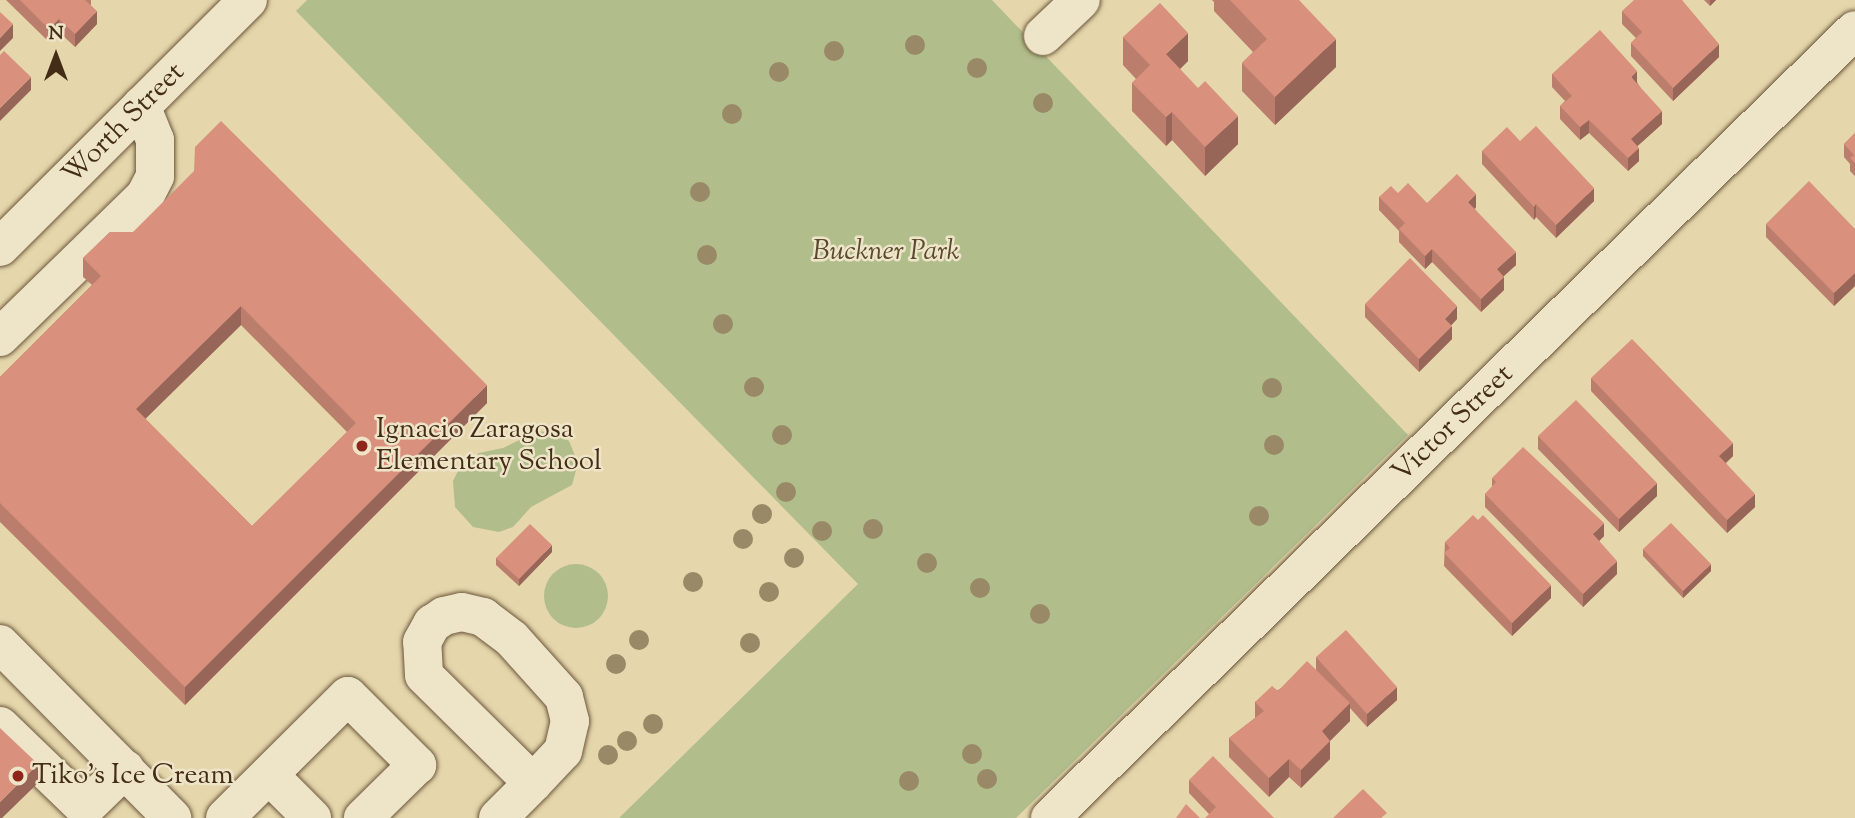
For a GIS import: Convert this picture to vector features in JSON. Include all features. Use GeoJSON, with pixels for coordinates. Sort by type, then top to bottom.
{"type":"FeatureCollection","features":[{"type":"Feature","properties":{"kind":"street","name":"Worth Street"},"geometry":{"type":"LineString","coordinates":[[0,247],[248,0]]}},
{"type":"Feature","properties":{"kind":"street"},"geometry":{"type":"LineString","coordinates":[[1043,36],[1081,0]]}},
{"type":"Feature","properties":{"kind":"street","name":"Victor Street"},"geometry":{"type":"LineString","coordinates":[[1051,818],[1855,30]]}},
{"type":"Feature","properties":{"kind":"street"},"geometry":{"type":"LineString","coordinates":[[0,337],[145,196],[155,176],[155,140],[141,106]]}},
{"type":"Feature","properties":{"kind":"street"},"geometry":{"type":"LineString","coordinates":[[0,644],[173,818]]}},
{"type":"Feature","properties":{"kind":"street"},"geometry":{"type":"LineString","coordinates":[[225,818],[348,696],[417,765],[363,818]]}},
{"type":"Feature","properties":{"kind":"street"},"geometry":{"type":"LineString","coordinates":[[0,726],[80,813],[125,769]]}},
{"type":"Feature","properties":{"kind":"street"},"geometry":{"type":"LineString","coordinates":[[269,775],[312,818]]}},
{"type":"Feature","properties":{"kind":"street"},"geometry":{"type":"LineString","coordinates":[[498,818],[533,783]]}},
{"type":"Feature","properties":{"kind":"green space","name":"Buckner Park"},"geometry":{"type":"Polygon","coordinates":[[[307,0],[992,0],[1408,435],[1016,818],[619,818],[858,584],[296,11],[307,0]]]}},
{"type":"Feature","properties":{"kind":"green space"},"geometry":{"type":"Polygon","coordinates":[[[538,431],[560,434],[569,441],[578,463],[572,485],[531,507],[513,527],[499,532],[473,527],[455,507],[453,481],[459,469],[479,453],[503,448],[538,431]]]}},
{"type":"Feature","properties":{"kind":"green space"},"geometry":{"type":"Polygon","coordinates":[[[576,564],[594,570],[602,578],[608,596],[602,614],[594,622],[576,628],[558,622],[550,614],[544,596],[550,578],[558,570],[576,564]]]}},
{"type":"Feature","properties":{"kind":"building"},"geometry":{"type":"Polygon","coordinates":[[[20,0],[85,0],[97,11],[75,34],[59,19],[49,29],[20,0]]]}},
{"type":"Feature","properties":{"kind":"building"},"geometry":{"type":"Polygon","coordinates":[[[1230,0],[1299,0],[1336,39],[1275,97],[1242,63],[1267,39],[1230,0]]]}},
{"type":"Feature","properties":{"kind":"building"},"geometry":{"type":"Polygon","coordinates":[[[1634,0],[1682,0],[1719,44],[1673,88],[1631,43],[1642,32],[1622,11],[1634,0]]]}},
{"type":"Feature","properties":{"kind":"building"},"geometry":{"type":"Polygon","coordinates":[[[1160,3],[1188,33],[1166,54],[1198,88],[1205,81],[1238,116],[1205,147],[1172,112],[1166,117],[1132,83],[1150,65],[1123,37],[1160,3]]]}},
{"type":"Feature","properties":{"kind":"building"},"geometry":{"type":"Polygon","coordinates":[[[0,12],[13,24],[0,38],[0,12]]]}},
{"type":"Feature","properties":{"kind":"building"},"geometry":{"type":"Polygon","coordinates":[[[1600,30],[1637,71],[1631,77],[1662,111],[1631,139],[1639,148],[1628,158],[1589,120],[1580,127],[1560,106],[1572,96],[1552,74],[1600,30]]]}},
{"type":"Feature","properties":{"kind":"building"},"geometry":{"type":"Polygon","coordinates":[[[4,51],[31,77],[0,108],[0,55],[4,51]]]}},
{"type":"Feature","properties":{"kind":"building"},"geometry":{"type":"Polygon","coordinates":[[[221,121],[487,385],[185,687],[0,503],[0,377],[101,276],[83,258],[110,232],[133,232],[194,171],[195,147],[221,121]],[[241,306],[136,409],[252,526],[356,423],[241,306]]]}},
{"type":"Feature","properties":{"kind":"building"},"geometry":{"type":"Polygon","coordinates":[[[1536,126],[1594,188],[1556,225],[1536,204],[1534,207],[1482,151],[1507,127],[1520,141],[1536,126]]]}},
{"type":"Feature","properties":{"kind":"building"},"geometry":{"type":"Polygon","coordinates":[[[1855,133],[1855,163],[1850,158],[1854,155],[1844,144],[1855,133]]]}},
{"type":"Feature","properties":{"kind":"building"},"geometry":{"type":"Polygon","coordinates":[[[1457,174],[1476,194],[1468,202],[1516,252],[1497,269],[1504,277],[1481,299],[1432,249],[1425,256],[1399,229],[1405,223],[1379,197],[1391,186],[1398,193],[1408,183],[1427,203],[1457,174]]]}},
{"type":"Feature","properties":{"kind":"building"},"geometry":{"type":"Polygon","coordinates":[[[1809,181],[1855,229],[1855,273],[1834,293],[1766,224],[1809,181]]]}},
{"type":"Feature","properties":{"kind":"building"},"geometry":{"type":"Polygon","coordinates":[[[1410,258],[1457,306],[1445,319],[1452,326],[1419,359],[1365,304],[1410,258]]]}},
{"type":"Feature","properties":{"kind":"building"},"geometry":{"type":"Polygon","coordinates":[[[1632,339],[1733,443],[1719,456],[1755,494],[1727,520],[1591,378],[1632,339]]]}},
{"type":"Feature","properties":{"kind":"building"},"geometry":{"type":"Polygon","coordinates":[[[1576,400],[1657,483],[1619,519],[1538,436],[1576,400]]]}},
{"type":"Feature","properties":{"kind":"building"},"geometry":{"type":"Polygon","coordinates":[[[1523,447],[1604,523],[1593,534],[1617,561],[1583,594],[1485,494],[1496,482],[1492,478],[1523,447]]]}},
{"type":"Feature","properties":{"kind":"building"},"geometry":{"type":"Polygon","coordinates":[[[1473,515],[1478,520],[1483,515],[1551,585],[1512,623],[1444,553],[1450,548],[1445,542],[1473,515]]]}},
{"type":"Feature","properties":{"kind":"building"},"geometry":{"type":"Polygon","coordinates":[[[1671,523],[1711,564],[1683,591],[1643,549],[1671,523]]]}},
{"type":"Feature","properties":{"kind":"building"},"geometry":{"type":"Polygon","coordinates":[[[530,524],[552,545],[519,579],[496,558],[530,524]]]}},
{"type":"Feature","properties":{"kind":"building"},"geometry":{"type":"Polygon","coordinates":[[[1346,630],[1397,687],[1367,714],[1316,657],[1346,630]]]}},
{"type":"Feature","properties":{"kind":"building"},"geometry":{"type":"Polygon","coordinates":[[[1307,661],[1350,703],[1322,731],[1330,741],[1301,770],[1289,759],[1269,778],[1229,738],[1264,711],[1255,702],[1272,686],[1278,691],[1307,661]]]}},
{"type":"Feature","properties":{"kind":"building"},"geometry":{"type":"Polygon","coordinates":[[[0,728],[38,764],[0,802],[0,728]]]}},
{"type":"Feature","properties":{"kind":"building"},"geometry":{"type":"Polygon","coordinates":[[[1213,756],[1274,818],[1205,818],[1216,807],[1189,780],[1213,756]]]}},
{"type":"Feature","properties":{"kind":"building"},"geometry":{"type":"Polygon","coordinates":[[[1363,789],[1387,813],[1381,818],[1333,818],[1363,789]]]}},
{"type":"Feature","properties":{"kind":"building"},"geometry":{"type":"Polygon","coordinates":[[[1186,804],[1200,818],[1176,818],[1186,804]]]}},
{"type":"Feature","properties":{"kind":"place","name":"Ignacio Zaragosa Elementary School"},"geometry":{"type":"Point","coordinates":[362,446]}},
{"type":"Feature","properties":{"kind":"place","name":"Tiko's Ice Cream"},"geometry":{"type":"Point","coordinates":[18,776]}}]}
